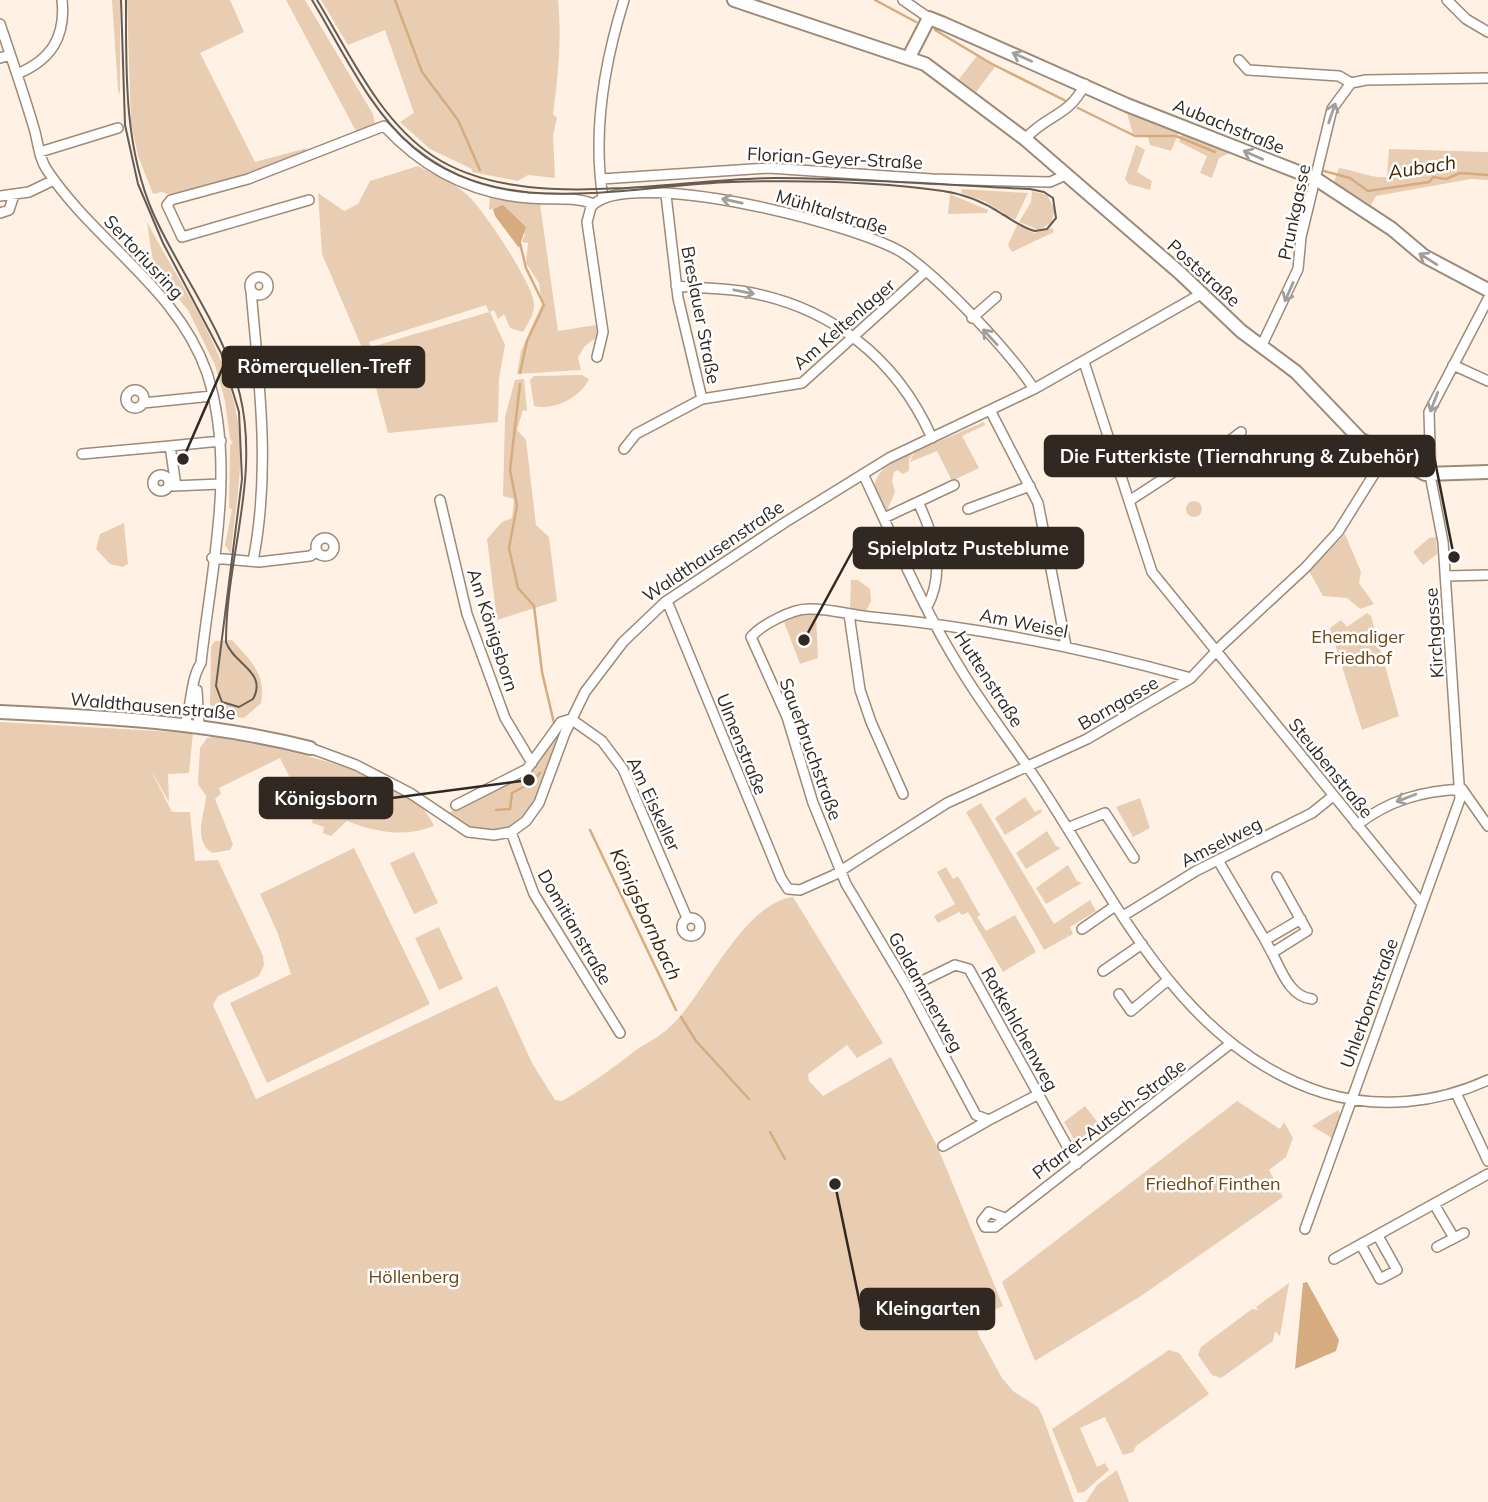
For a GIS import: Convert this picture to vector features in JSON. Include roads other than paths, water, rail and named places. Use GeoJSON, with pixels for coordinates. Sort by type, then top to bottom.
{"type":"FeatureCollection","features":[{"type":"Feature","properties":{"kind":"main road","name":"Poststraße"},"geometry":{"type":"LineString","coordinates":[[734,0],[914,58],[1025,139],[1262,347],[1296,372],[1360,439],[1386,455],[1430,475],[1488,472]]}},
{"type":"Feature","properties":{"kind":"main road"},"geometry":{"type":"LineString","coordinates":[[914,58],[927,23]]}},
{"type":"Feature","properties":{"kind":"main road","name":"Aubachstraße"},"geometry":{"type":"LineString","coordinates":[[927,23],[1085,84],[1128,105],[1316,179],[1358,204],[1416,251],[1446,271],[1488,290]]}},
{"type":"Feature","properties":{"kind":"main road","name":"Waldthausenstraße"},"geometry":{"type":"LineString","coordinates":[[0,712],[192,725],[258,735],[310,748]]}},
{"type":"Feature","properties":{"kind":"street"},"geometry":{"type":"LineString","coordinates":[[17,74],[37,65],[55,46],[63,22],[62,0]]}},
{"type":"Feature","properties":{"kind":"street"},"geometry":{"type":"LineString","coordinates":[[597,357],[603,332],[587,222],[593,204],[603,198],[601,98],[624,0]]}},
{"type":"Feature","properties":{"kind":"street"},"geometry":{"type":"LineString","coordinates":[[903,0],[927,23]]}},
{"type":"Feature","properties":{"kind":"street"},"geometry":{"type":"LineString","coordinates":[[1447,0],[1466,19],[1488,32]]}},
{"type":"Feature","properties":{"kind":"street","name":"Sertoriusring"},"geometry":{"type":"LineString","coordinates":[[0,24],[44,166],[171,308],[196,348],[212,396],[221,441],[220,484],[201,663],[196,671],[192,725]]}},
{"type":"Feature","properties":{"kind":"street"},"geometry":{"type":"LineString","coordinates":[[0,58],[10,55]]}},
{"type":"Feature","properties":{"kind":"street"},"geometry":{"type":"LineString","coordinates":[[1239,60],[1248,70],[1339,76],[1351,83],[1366,80],[1488,78]]}},
{"type":"Feature","properties":{"kind":"street","name":"Prunkgasse"},"geometry":{"type":"LineString","coordinates":[[1262,347],[1298,270],[1301,237],[1332,109],[1351,83]]}},
{"type":"Feature","properties":{"kind":"street"},"geometry":{"type":"LineString","coordinates":[[1025,139],[1041,123],[1072,107],[1085,84]]}},
{"type":"Feature","properties":{"kind":"street"},"geometry":{"type":"LineString","coordinates":[[309,200],[181,237],[167,205],[172,200],[248,179],[384,126],[419,159],[476,189],[511,197],[581,199],[593,204]]}},
{"type":"Feature","properties":{"kind":"street"},"geometry":{"type":"LineString","coordinates":[[40,152],[118,128]]}},
{"type":"Feature","properties":{"kind":"street","name":"Florian-Geyer-Straße"},"geometry":{"type":"LineString","coordinates":[[601,179],[769,168],[932,179],[1050,181],[1066,175]]}},
{"type":"Feature","properties":{"kind":"street"},"geometry":{"type":"LineString","coordinates":[[0,196],[14,195],[54,180]]}},
{"type":"Feature","properties":{"kind":"street"},"geometry":{"type":"LineString","coordinates":[[0,213],[9,209],[14,195]]}},
{"type":"Feature","properties":{"kind":"street","name":"Breslauer Straße"},"geometry":{"type":"LineString","coordinates":[[666,195],[676,286],[702,399]]}},
{"type":"Feature","properties":{"kind":"street","name":"Mühltalstraße"},"geometry":{"type":"LineString","coordinates":[[603,198],[710,196],[870,236],[905,255],[926,271],[972,318],[1034,389]]}},
{"type":"Feature","properties":{"kind":"street","name":"Am Keltenlager"},"geometry":{"type":"LineString","coordinates":[[624,449],[636,434],[702,399],[797,386],[926,271]]}},
{"type":"Feature","properties":{"kind":"street"},"geometry":{"type":"LineString","coordinates":[[676,286],[742,291],[785,303],[834,324],[861,340],[897,380],[932,438]]}},
{"type":"Feature","properties":{"kind":"street"},"geometry":{"type":"LineString","coordinates":[[251,291],[265,446],[261,508],[253,561]]}},
{"type":"Feature","properties":{"kind":"street","name":"Waldthausenstraße"},"geometry":{"type":"LineString","coordinates":[[310,748],[356,765],[410,793],[468,832],[494,835],[511,832],[526,821],[539,803],[571,719],[585,692],[614,652],[667,601],[863,474],[932,438],[991,412],[1201,294]]}},
{"type":"Feature","properties":{"kind":"street"},"geometry":{"type":"LineString","coordinates":[[972,318],[996,297]]}},
{"type":"Feature","properties":{"kind":"street","name":"Kirchgasse"},"geometry":{"type":"LineString","coordinates":[[1462,789],[1441,524],[1430,475],[1429,412],[1488,299]]}},
{"type":"Feature","properties":{"kind":"street","name":"Steubenstraße"},"geometry":{"type":"LineString","coordinates":[[1084,362],[1152,572],[1422,904]]}},
{"type":"Feature","properties":{"kind":"street"},"geometry":{"type":"LineString","coordinates":[[1453,365],[1488,381]]}},
{"type":"Feature","properties":{"kind":"street"},"geometry":{"type":"LineString","coordinates":[[143,403],[212,396]]}},
{"type":"Feature","properties":{"kind":"street"},"geometry":{"type":"LineString","coordinates":[[991,412],[1030,486],[1043,523],[1066,646]]}},
{"type":"Feature","properties":{"kind":"street"},"geometry":{"type":"LineString","coordinates":[[1129,501],[1189,462],[1199,464],[1241,432]]}},
{"type":"Feature","properties":{"kind":"street"},"geometry":{"type":"LineString","coordinates":[[82,454],[221,441]]}},
{"type":"Feature","properties":{"kind":"street"},"geometry":{"type":"LineString","coordinates":[[170,446],[172,486],[220,484]]}},
{"type":"Feature","properties":{"kind":"street","name":"Borngasse"},"geometry":{"type":"LineString","coordinates":[[796,891],[841,871],[947,803],[1115,724],[1191,678],[1305,568],[1338,532],[1386,455]]}},
{"type":"Feature","properties":{"kind":"street","name":"Huttenstraße"},"geometry":{"type":"LineString","coordinates":[[863,474],[927,607],[971,686],[1028,765],[1115,906],[1168,980],[1230,1044],[1278,1074],[1350,1101]]}},
{"type":"Feature","properties":{"kind":"street"},"geometry":{"type":"LineString","coordinates":[[884,518],[954,485]]}},
{"type":"Feature","properties":{"kind":"street"},"geometry":{"type":"LineString","coordinates":[[968,509],[1030,486]]}},
{"type":"Feature","properties":{"kind":"street","name":"Am Königsborn"},"geometry":{"type":"LineString","coordinates":[[440,500],[467,614],[505,718],[532,763]]}},
{"type":"Feature","properties":{"kind":"street"},"geometry":{"type":"LineString","coordinates":[[918,502],[932,534],[937,554],[936,578],[927,607]]}},
{"type":"Feature","properties":{"kind":"street"},"geometry":{"type":"LineString","coordinates":[[212,558],[253,561],[310,556],[317,552]]}},
{"type":"Feature","properties":{"kind":"street"},"geometry":{"type":"LineString","coordinates":[[1446,576],[1488,575]]}},
{"type":"Feature","properties":{"kind":"street","name":"Ulmenstraße"},"geometry":{"type":"LineString","coordinates":[[667,601],[781,878],[788,889],[796,891]]}},
{"type":"Feature","properties":{"kind":"street","name":"Am Weisel"},"geometry":{"type":"LineString","coordinates":[[751,637],[765,627],[804,609],[935,622],[1032,643],[1066,646],[1191,678]]}},
{"type":"Feature","properties":{"kind":"street"},"geometry":{"type":"LineString","coordinates":[[849,614],[860,690],[903,794]]}},
{"type":"Feature","properties":{"kind":"street","name":"Sauerbruchstraße"},"geometry":{"type":"LineString","coordinates":[[751,637],[787,717],[813,803],[841,871]]}},
{"type":"Feature","properties":{"kind":"street"},"geometry":{"type":"LineString","coordinates":[[456,805],[512,778],[532,763],[561,722],[571,719]]}},
{"type":"Feature","properties":{"kind":"street","name":"Am Eiskeller"},"geometry":{"type":"LineString","coordinates":[[571,719],[602,741],[623,769],[687,918]]}},
{"type":"Feature","properties":{"kind":"street"},"geometry":{"type":"LineString","coordinates":[[1357,825],[1372,813],[1413,795],[1462,789],[1488,826]]}},
{"type":"Feature","properties":{"kind":"street","name":"Uhlerbornstraße"},"geometry":{"type":"LineString","coordinates":[[1305,1228],[1462,789]]}},
{"type":"Feature","properties":{"kind":"street","name":"Amselweg"},"geometry":{"type":"LineString","coordinates":[[1123,916],[1196,871],[1219,862],[1312,813],[1334,796]]}},
{"type":"Feature","properties":{"kind":"street"},"geometry":{"type":"LineString","coordinates":[[1067,828],[1105,813],[1134,858]]}},
{"type":"Feature","properties":{"kind":"street","name":"Domitianstraße"},"geometry":{"type":"LineString","coordinates":[[511,832],[534,894],[620,1033]]}},
{"type":"Feature","properties":{"kind":"street"},"geometry":{"type":"LineString","coordinates":[[1219,862],[1294,991],[1302,998],[1311,999]]}},
{"type":"Feature","properties":{"kind":"street","name":"Goldammerweg"},"geometry":{"type":"LineString","coordinates":[[841,871],[976,1115],[989,1120]]}},
{"type":"Feature","properties":{"kind":"street"},"geometry":{"type":"LineString","coordinates":[[1272,953],[1307,931],[1277,877]]}},
{"type":"Feature","properties":{"kind":"street"},"geometry":{"type":"LineString","coordinates":[[1083,929],[1115,906]]}},
{"type":"Feature","properties":{"kind":"street"},"geometry":{"type":"LineString","coordinates":[[1265,940],[1301,919]]}},
{"type":"Feature","properties":{"kind":"street"},"geometry":{"type":"LineString","coordinates":[[1103,971],[1142,944]]}},
{"type":"Feature","properties":{"kind":"street","name":"Rotkehlchenweg"},"geometry":{"type":"LineString","coordinates":[[908,988],[955,965],[966,966],[1077,1164]]}},
{"type":"Feature","properties":{"kind":"street"},"geometry":{"type":"LineString","coordinates":[[1119,994],[1131,1011],[1168,980]]}},
{"type":"Feature","properties":{"kind":"street","name":"Pfarrer-Autsch-Straße"},"geometry":{"type":"LineString","coordinates":[[1005,1218],[1230,1044]]}},
{"type":"Feature","properties":{"kind":"street"},"geometry":{"type":"LineString","coordinates":[[1350,1101],[1410,1101],[1456,1093],[1488,1080]]}},
{"type":"Feature","properties":{"kind":"street"},"geometry":{"type":"LineString","coordinates":[[1456,1093],[1488,1161]]}},
{"type":"Feature","properties":{"kind":"street"},"geometry":{"type":"LineString","coordinates":[[943,1146],[1037,1095]]}},
{"type":"Feature","properties":{"kind":"street"},"geometry":{"type":"LineString","coordinates":[[1334,1259],[1488,1174]]}},
{"type":"Feature","properties":{"kind":"street"},"geometry":{"type":"LineString","coordinates":[[1434,1204],[1454,1238]]}},
{"type":"Feature","properties":{"kind":"street"},"geometry":{"type":"LineString","coordinates":[[1437,1247],[1464,1233]]}},
{"type":"Feature","properties":{"kind":"street"},"geometry":{"type":"LineString","coordinates":[[1361,1245],[1380,1279],[1397,1270],[1378,1236]]}},
{"type":"Feature","properties":{"kind":"waterway","name":"Königsbornbach"},"geometry":{"type":"LineString","coordinates":[[395,0],[422,72],[458,120],[480,170]]}},
{"type":"Feature","properties":{"kind":"waterway","name":"Aubach"},"geometry":{"type":"LineString","coordinates":[[875,0],[916,22]]}},
{"type":"Feature","properties":{"kind":"waterway","name":"Aubach"},"geometry":{"type":"LineString","coordinates":[[935,30],[992,64],[1070,103]]}},
{"type":"Feature","properties":{"kind":"waterway","name":"Aubach"},"geometry":{"type":"LineString","coordinates":[[1078,108],[1135,136],[1176,136],[1215,152]]}},
{"type":"Feature","properties":{"kind":"waterway","name":"Aubach"},"geometry":{"type":"LineString","coordinates":[[1324,171],[1350,178],[1368,191],[1429,182],[1433,177],[1446,179],[1460,173],[1488,175]]}},
{"type":"Feature","properties":{"kind":"waterway","name":"Königsbornbach"},"geometry":{"type":"LineString","coordinates":[[520,243],[526,268],[544,305],[527,341],[520,373]]}},
{"type":"Feature","properties":{"kind":"waterway","name":"Königsbornbach"},"geometry":{"type":"LineString","coordinates":[[520,384],[510,470],[517,506],[509,548],[518,588],[534,606],[542,672],[554,723]]}},
{"type":"Feature","properties":{"kind":"waterway","name":"Königsbornbach"},"geometry":{"type":"LineString","coordinates":[[496,810],[510,809],[512,793],[531,783],[540,773]]}},
{"type":"Feature","properties":{"kind":"waterway","name":"Königsbornbach"},"geometry":{"type":"LineString","coordinates":[[590,830],[676,1010]]}},
{"type":"Feature","properties":{"kind":"waterway","name":"Königsbornbach"},"geometry":{"type":"LineString","coordinates":[[681,1017],[696,1041],[749,1099]]}},
{"type":"Feature","properties":{"kind":"waterway","name":"Königsbornbach"},"geometry":{"type":"LineString","coordinates":[[770,1132],[785,1159]]}},
{"type":"Feature","properties":{"kind":"tram line"},"geometry":{"type":"LineString","coordinates":[[121,0],[125,125],[138,184],[163,243],[221,353],[239,412],[242,479],[216,686],[222,702],[239,707],[253,699],[256,690],[253,675],[226,642],[227,611],[244,488],[245,426],[240,395],[224,348],[164,236],[144,188],[129,108],[126,0]]}},
{"type":"Feature","properties":{"kind":"tram line"},"geometry":{"type":"LineString","coordinates":[[312,0],[357,78],[398,133],[414,148],[449,171],[486,185],[526,192],[567,194],[732,182],[864,183],[959,194],[981,202],[1035,231],[1047,229],[1056,218],[1053,198],[1044,192],[1030,189],[871,180],[776,178],[645,187],[553,189],[510,184],[469,174],[433,156],[397,124],[367,85],[317,0]]}},
{"type":"Feature","properties":{"kind":"place","name":"Römerquellen-Treff"},"geometry":{"type":"Point","coordinates":[183,459]}},
{"type":"Feature","properties":{"kind":"place","name":"Die Futterkiste (Tiernahrung & Zubehör)"},"geometry":{"type":"Point","coordinates":[1454,557]}},
{"type":"Feature","properties":{"kind":"place","name":"Spielplatz Pusteblume"},"geometry":{"type":"Point","coordinates":[804,640]}},
{"type":"Feature","properties":{"kind":"place","name":"Königsborn"},"geometry":{"type":"Point","coordinates":[529,780]}},
{"type":"Feature","properties":{"kind":"place","name":"Kleingarten"},"geometry":{"type":"Point","coordinates":[835,1184]}},
{"type":"Feature","properties":{"kind":"park label","name":"Ehemaliger Friedhof"},"geometry":{"type":"Point","coordinates":[1358,646]}},
{"type":"Feature","properties":{"kind":"park label","name":"Friedhof Finthen"},"geometry":{"type":"Point","coordinates":[1213,1183]}},
{"type":"Feature","properties":{"kind":"park label","name":"Höllenberg"},"geometry":{"type":"Point","coordinates":[414,1276]}}]}
